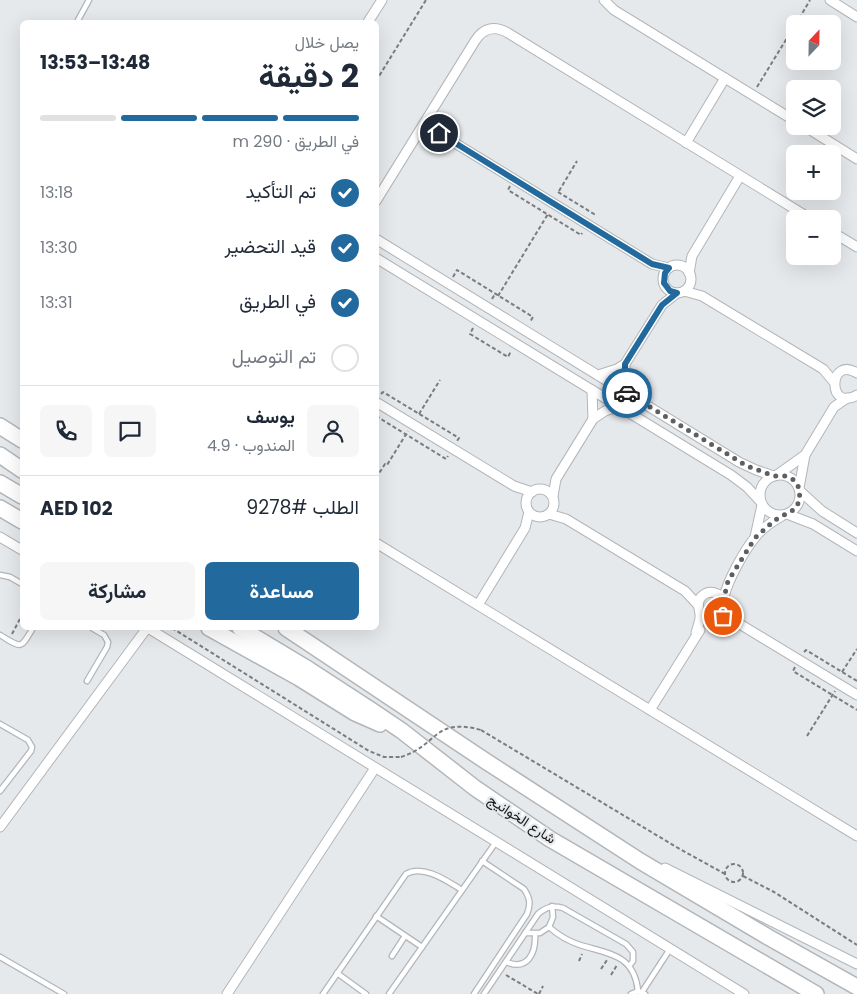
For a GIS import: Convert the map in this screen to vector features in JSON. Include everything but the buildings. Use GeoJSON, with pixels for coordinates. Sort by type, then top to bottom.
{"type":"FeatureCollection","features":[{"type":"Feature","properties":{"kind":"highway"},"geometry":{"type":"LineString","coordinates":[[0,426],[20,439]]}},
{"type":"Feature","properties":{"kind":"highway"},"geometry":{"type":"LineString","coordinates":[[0,455],[20,469]]}},
{"type":"Feature","properties":{"kind":"highway"},"geometry":{"type":"LineString","coordinates":[[0,483],[20,495]]}},
{"type":"Feature","properties":{"kind":"highway"},"geometry":{"type":"LineString","coordinates":[[0,508],[20,521]]}},
{"type":"Feature","properties":{"kind":"highway"},"geometry":{"type":"LineString","coordinates":[[214,630],[299,678],[355,713],[371,721],[402,731]]}},
{"type":"Feature","properties":{"kind":"highway","name":"شارع الخوانيج"},"geometry":{"type":"LineString","coordinates":[[243,630],[308,668],[402,731],[474,788],[550,838],[816,994]]}},
{"type":"Feature","properties":{"kind":"highway","name":"شارع الخوانيج"},"geometry":{"type":"LineString","coordinates":[[291,630],[487,762],[640,861],[857,987]]}},
{"type":"Feature","properties":{"kind":"street"},"geometry":{"type":"LineString","coordinates":[[369,20],[382,0]]}},
{"type":"Feature","properties":{"kind":"street"},"geometry":{"type":"LineString","coordinates":[[604,0],[614,10],[786,116]]}},
{"type":"Feature","properties":{"kind":"street"},"geometry":{"type":"LineString","coordinates":[[830,0],[857,17]]}},
{"type":"Feature","properties":{"kind":"street"},"geometry":{"type":"LineString","coordinates":[[379,196],[479,34],[493,28],[501,29],[508,33],[796,210]]}},
{"type":"Feature","properties":{"kind":"street"},"geometry":{"type":"LineString","coordinates":[[686,143],[725,78]]}},
{"type":"Feature","properties":{"kind":"street"},"geometry":{"type":"LineString","coordinates":[[424,124],[652,264],[685,268],[702,296]]}},
{"type":"Feature","properties":{"kind":"street"},"geometry":{"type":"LineString","coordinates":[[818,135],[857,159]]}},
{"type":"Feature","properties":{"kind":"street"},"geometry":{"type":"LineString","coordinates":[[598,375],[608,373],[625,364],[662,305],[689,286],[692,256],[740,176]]}},
{"type":"Feature","properties":{"kind":"street"},"geometry":{"type":"LineString","coordinates":[[841,237],[857,247]]}},
{"type":"Feature","properties":{"kind":"street"},"geometry":{"type":"LineString","coordinates":[[379,241],[747,466],[790,478],[822,511],[857,533]]}},
{"type":"Feature","properties":{"kind":"street"},"geometry":{"type":"LineString","coordinates":[[662,305],[665,273],[692,256]]}},
{"type":"Feature","properties":{"kind":"street"},"geometry":{"type":"LineString","coordinates":[[379,260],[739,480],[773,514],[785,515],[813,524],[857,550]]}},
{"type":"Feature","properties":{"kind":"street"},"geometry":{"type":"LineString","coordinates":[[652,264],[670,291],[702,296],[823,369],[840,396],[847,398]]}},
{"type":"Feature","properties":{"kind":"street"},"geometry":{"type":"LineString","coordinates":[[834,407],[835,386],[844,371],[857,363]]}},
{"type":"Feature","properties":{"kind":"street"},"geometry":{"type":"LineString","coordinates":[[625,364],[625,391]]}},
{"type":"Feature","properties":{"kind":"street"},"geometry":{"type":"LineString","coordinates":[[823,369],[857,373]]}},
{"type":"Feature","properties":{"kind":"street"},"geometry":{"type":"LineString","coordinates":[[592,390],[593,419]]}},
{"type":"Feature","properties":{"kind":"street"},"geometry":{"type":"LineString","coordinates":[[857,395],[847,398],[834,407],[805,455],[798,505],[768,526],[755,538],[728,581],[724,598],[726,608],[738,623],[857,695]]}},
{"type":"Feature","properties":{"kind":"street"},"geometry":{"type":"LineString","coordinates":[[379,404],[514,486],[526,501],[529,512],[525,528],[478,605]]}},
{"type":"Feature","properties":{"kind":"street"},"geometry":{"type":"LineString","coordinates":[[526,501],[537,490],[556,478],[593,419],[605,411],[619,406]]}},
{"type":"Feature","properties":{"kind":"street"},"geometry":{"type":"LineString","coordinates":[[755,538],[762,486],[767,479],[805,455]]}},
{"type":"Feature","properties":{"kind":"street"},"geometry":{"type":"LineString","coordinates":[[549,514],[554,500],[556,478]]}},
{"type":"Feature","properties":{"kind":"street"},"geometry":{"type":"LineString","coordinates":[[514,486],[548,491],[566,519]]}},
{"type":"Feature","properties":{"kind":"street"},"geometry":{"type":"LineString","coordinates":[[529,512],[539,517]]}},
{"type":"Feature","properties":{"kind":"street"},"geometry":{"type":"LineString","coordinates":[[525,528],[539,517],[549,514],[566,519],[685,591],[704,595],[713,592],[728,581]]}},
{"type":"Feature","properties":{"kind":"street"},"geometry":{"type":"LineString","coordinates":[[0,536],[20,549]]}},
{"type":"Feature","properties":{"kind":"street"},"geometry":{"type":"LineString","coordinates":[[379,545],[857,836]]}},
{"type":"Feature","properties":{"kind":"street"},"geometry":{"type":"LineString","coordinates":[[685,591],[705,619],[738,623]]}},
{"type":"Feature","properties":{"kind":"street"},"geometry":{"type":"LineString","coordinates":[[713,592],[724,598]]}},
{"type":"Feature","properties":{"kind":"street"},"geometry":{"type":"LineString","coordinates":[[696,634],[699,610],[704,595]]}},
{"type":"Feature","properties":{"kind":"street"},"geometry":{"type":"LineString","coordinates":[[650,710],[696,634],[724,614],[726,608]]}},
{"type":"Feature","properties":{"kind":"street"},"geometry":{"type":"LineString","coordinates":[[0,826],[146,630]]}},
{"type":"Feature","properties":{"kind":"street"},"geometry":{"type":"LineString","coordinates":[[150,630],[744,994]]}},
{"type":"Feature","properties":{"kind":"street"},"geometry":{"type":"LineString","coordinates":[[227,994],[374,768]]}},
{"type":"Feature","properties":{"kind":"street"},"geometry":{"type":"LineString","coordinates":[[640,861],[665,868],[857,964]]}},
{"type":"Feature","properties":{"kind":"lane"},"geometry":{"type":"LineString","coordinates":[[77,20],[90,0]]}},
{"type":"Feature","properties":{"kind":"lane"},"geometry":{"type":"LineString","coordinates":[[0,575],[10,577],[20,583]]}},
{"type":"Feature","properties":{"kind":"lane"},"geometry":{"type":"LineString","coordinates":[[0,636],[17,645],[24,644],[32,630]]}},
{"type":"Feature","properties":{"kind":"lane"},"geometry":{"type":"LineString","coordinates":[[87,681],[108,647],[108,642],[104,635],[95,630]]}},
{"type":"Feature","properties":{"kind":"lane"},"geometry":{"type":"LineString","coordinates":[[0,724],[28,740],[32,747],[0,791]]}},
{"type":"Feature","properties":{"kind":"lane"},"geometry":{"type":"LineString","coordinates":[[389,994],[496,842]]}},
{"type":"Feature","properties":{"kind":"lane"},"geometry":{"type":"LineString","coordinates":[[474,994],[527,914],[529,908],[528,895],[524,889],[482,862]]}},
{"type":"Feature","properties":{"kind":"lane"},"geometry":{"type":"LineString","coordinates":[[323,994],[406,874],[418,870],[437,876],[462,890]]}},
{"type":"Feature","properties":{"kind":"lane"},"geometry":{"type":"LineString","coordinates":[[525,933],[535,934],[545,931],[549,927],[552,917],[552,906]]}},
{"type":"Feature","properties":{"kind":"lane"},"geometry":{"type":"LineString","coordinates":[[484,994],[538,914],[552,906],[564,908],[626,944],[633,952],[633,961],[630,966]]}},
{"type":"Feature","properties":{"kind":"lane"},"geometry":{"type":"LineString","coordinates":[[376,916],[422,947]]}},
{"type":"Feature","properties":{"kind":"lane"},"geometry":{"type":"LineString","coordinates":[[549,927],[578,944],[621,959],[630,966],[642,992]]}},
{"type":"Feature","properties":{"kind":"lane"},"geometry":{"type":"LineString","coordinates":[[506,962],[516,965],[529,959],[535,947],[535,934]]}},
{"type":"Feature","properties":{"kind":"lane"},"geometry":{"type":"LineString","coordinates":[[392,956],[405,936]]}},
{"type":"Feature","properties":{"kind":"lane"},"geometry":{"type":"LineString","coordinates":[[631,994],[642,992],[671,948]]}},
{"type":"Feature","properties":{"kind":"lane"},"geometry":{"type":"LineString","coordinates":[[0,957],[64,994]]}},
{"type":"Feature","properties":{"kind":"lane"},"geometry":{"type":"LineString","coordinates":[[337,972],[366,994]]}},
{"type":"Feature","properties":{"kind":"path"},"geometry":{"type":"LineString","coordinates":[[379,76],[426,0]]}},
{"type":"Feature","properties":{"kind":"path"},"geometry":{"type":"LineString","coordinates":[[801,15],[810,0]]}},
{"type":"Feature","properties":{"kind":"path"},"geometry":{"type":"LineString","coordinates":[[752,95],[786,39]]}},
{"type":"Feature","properties":{"kind":"path"},"geometry":{"type":"LineString","coordinates":[[498,296],[577,161]]}},
{"type":"Feature","properties":{"kind":"path"},"geometry":{"type":"LineString","coordinates":[[449,283],[457,270],[533,317],[525,330]]}},
{"type":"Feature","properties":{"kind":"path"},"geometry":{"type":"LineString","coordinates":[[379,418],[446,459]]}},
{"type":"Feature","properties":{"kind":"path"},"geometry":{"type":"LineString","coordinates":[[8,640],[20,619]]}},
{"type":"Feature","properties":{"kind":"path"},"geometry":{"type":"LineString","coordinates":[[175,630],[368,752],[384,757],[401,757],[412,754],[422,748],[445,728],[458,725],[481,730],[725,874],[733,882],[743,876]]}},
{"type":"Feature","properties":{"kind":"path"},"geometry":{"type":"LineString","coordinates":[[807,736],[839,684],[857,648]]}},
{"type":"Feature","properties":{"kind":"path"},"geometry":{"type":"LineString","coordinates":[[806,650],[857,681]]}},
{"type":"Feature","properties":{"kind":"path"},"geometry":{"type":"LineString","coordinates":[[725,874],[728,866],[736,864],[742,867],[743,876]]}},
{"type":"Feature","properties":{"kind":"path"},"geometry":{"type":"LineString","coordinates":[[743,876],[774,892],[857,945]]}},
{"type":"Feature","properties":{"kind":"path"},"geometry":{"type":"LineString","coordinates":[[601,970],[610,954]]}},
{"type":"Feature","properties":{"kind":"path"},"geometry":{"type":"LineString","coordinates":[[611,975],[621,959]]}},
{"type":"Feature","properties":{"kind":"path"},"geometry":{"type":"LineString","coordinates":[[500,971],[539,994],[544,986]]}},
{"type":"Feature","properties":{"kind":"way so far"},"geometry":{"type":"LineString","coordinates":[[627,393],[747,466],[774,476],[786,476],[794,480],[799,488],[800,500],[795,509],[775,520],[761,531],[728,581],[724,598],[726,611],[723,616]]}},
{"type":"Feature","properties":{"kind":"route"},"geometry":{"type":"LineString","coordinates":[[439,133],[652,264],[669,268],[664,276],[664,283],[670,291],[677,293],[662,305],[625,364],[624,382],[627,393]]}}]}
